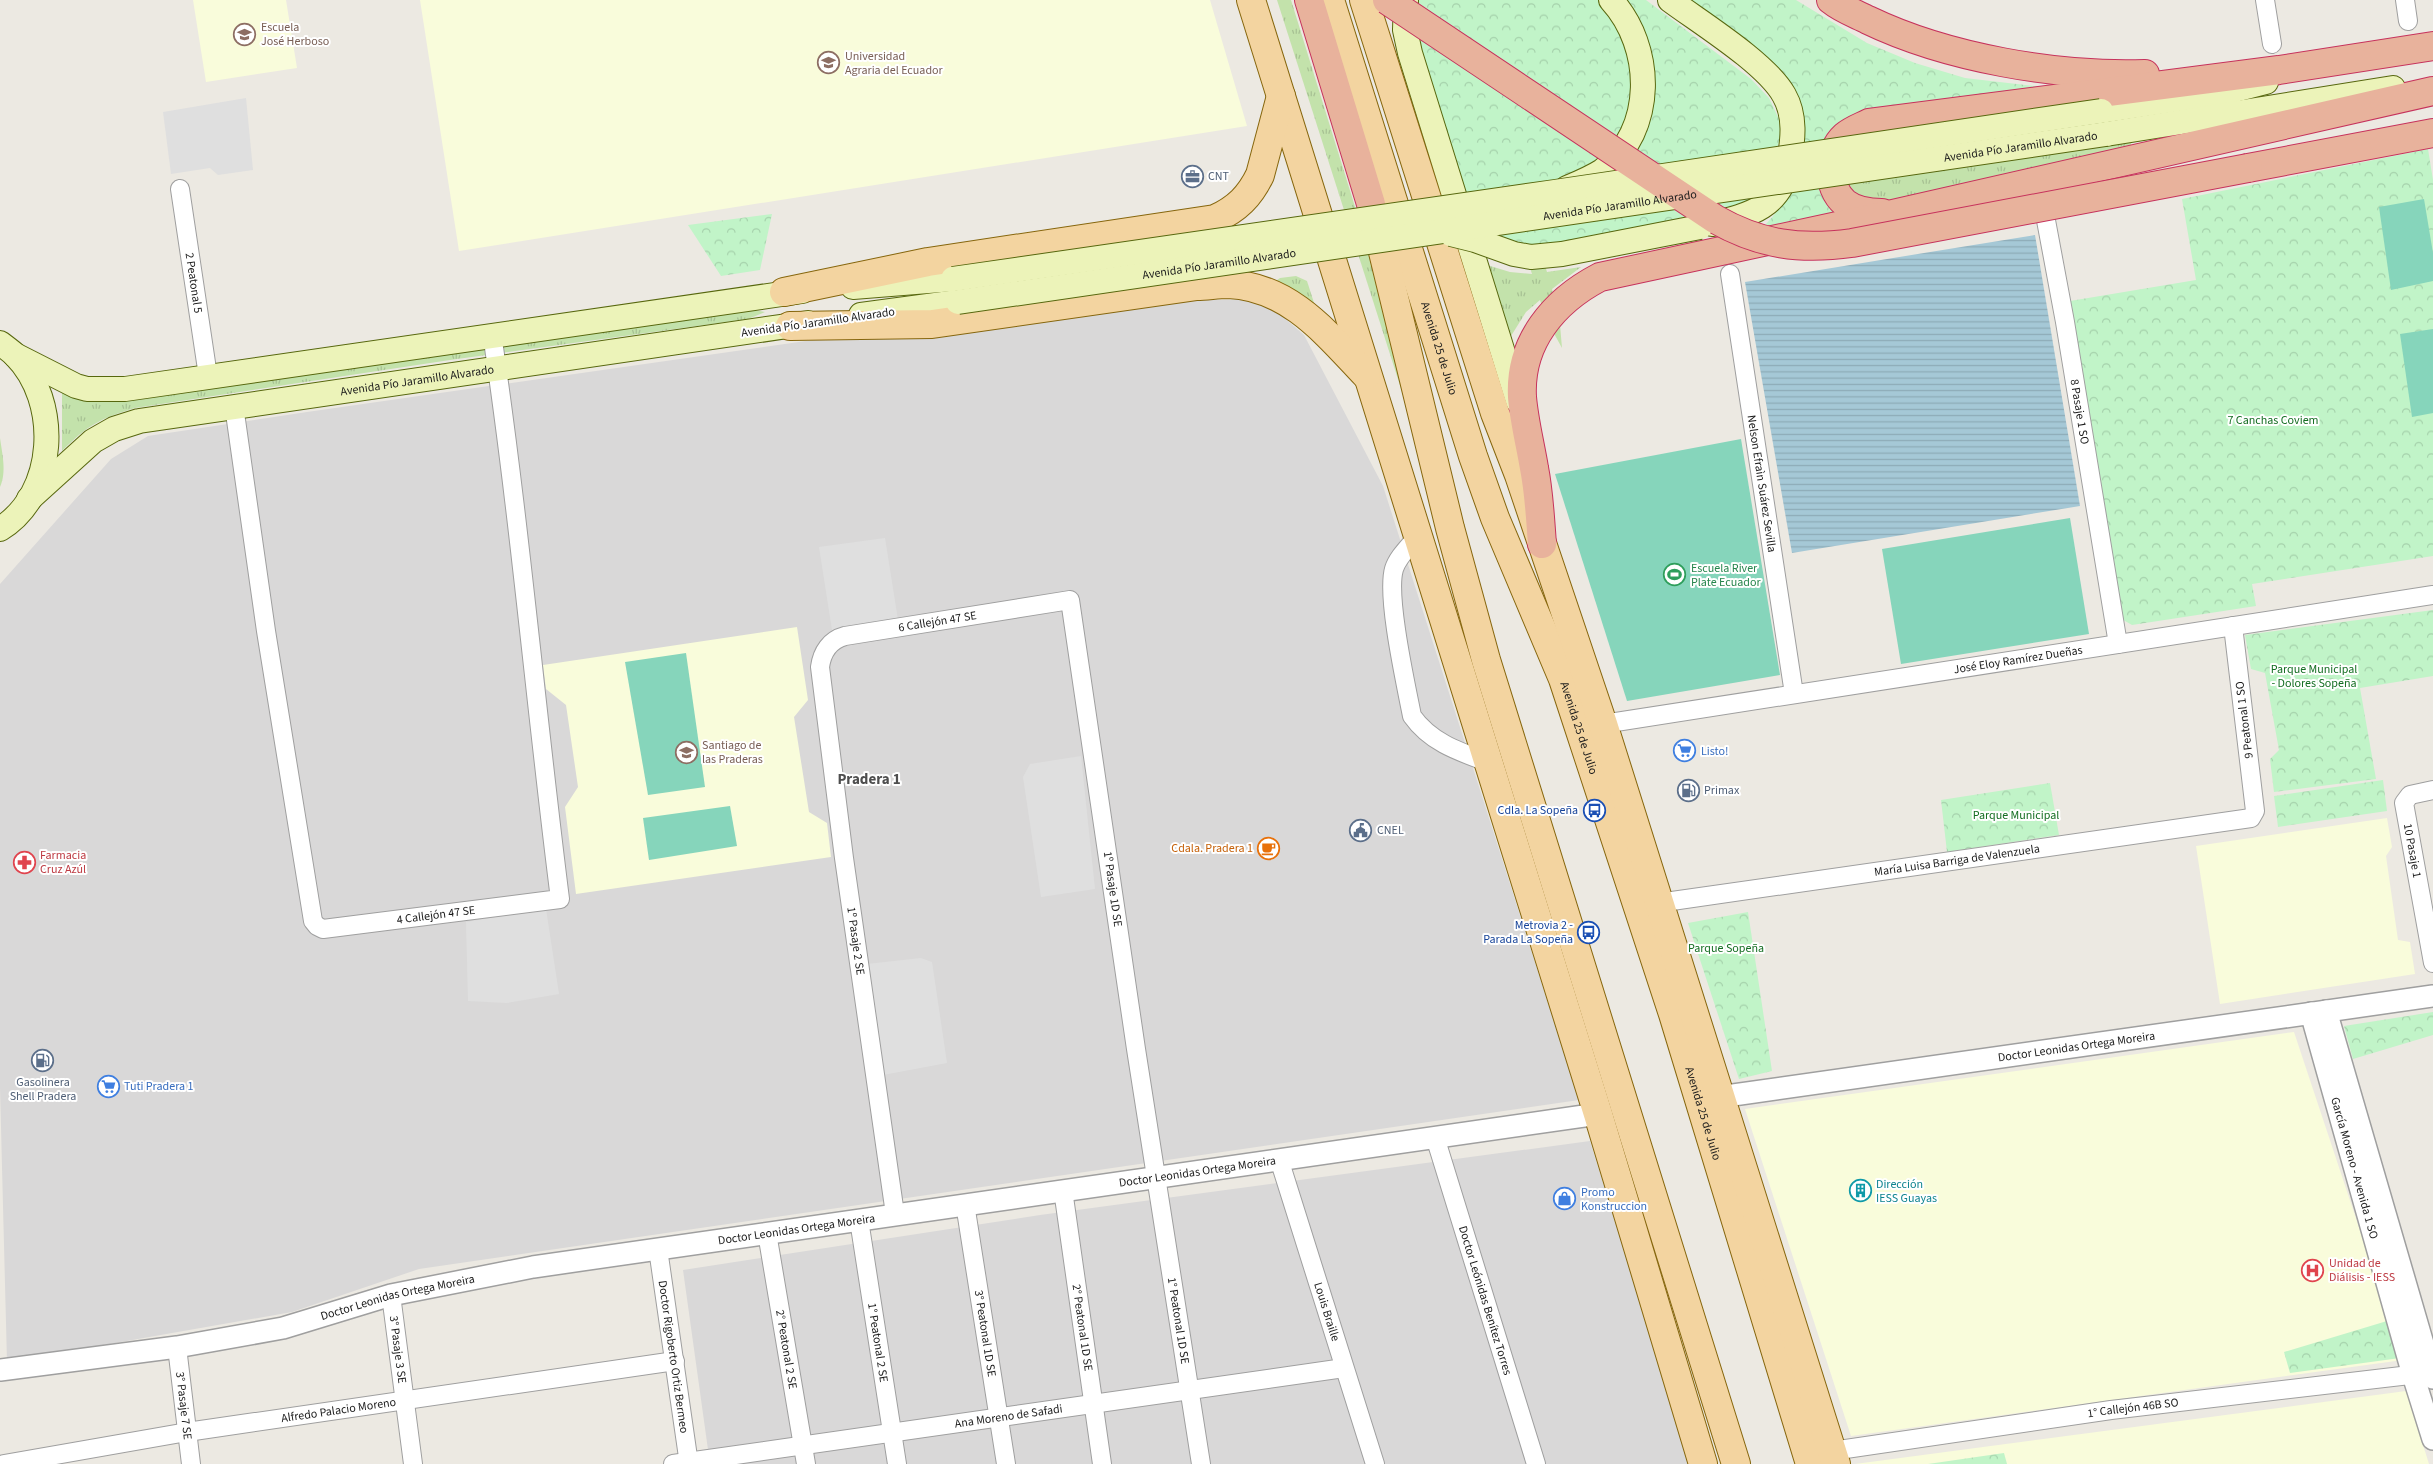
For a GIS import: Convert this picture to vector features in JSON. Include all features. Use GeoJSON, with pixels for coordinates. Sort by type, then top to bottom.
{"type":"FeatureCollection","features":[{"type":"Feature","properties":{"kind":"highway"},"geometry":{"type":"LineString","coordinates":[[1309,0],[1370,202]]}},
{"type":"Feature","properties":{"kind":"highway"},"geometry":{"type":"LineString","coordinates":[[1388,0],[1715,219],[1744,234],[1774,243],[1808,247],[1852,243],[2433,133]]}},
{"type":"Feature","properties":{"kind":"highway"},"geometry":{"type":"LineString","coordinates":[[1832,2],[1919,41],[1993,59],[2047,68],[2136,74],[2279,70]]}},
{"type":"Feature","properties":{"kind":"highway"},"geometry":{"type":"LineString","coordinates":[[1893,214],[1869,213],[1856,209],[1845,203],[1838,194],[1834,183],[1831,168],[1838,146],[1844,137],[1869,124],[2279,70],[2433,46]]}},
{"type":"Feature","properties":{"kind":"highway"},"geometry":{"type":"LineString","coordinates":[[1542,544],[1536,477],[1522,396],[1525,361],[1532,344],[1553,311],[1563,300],[1600,277],[1893,214],[2433,91]]}},
{"type":"Feature","properties":{"kind":"main road"},"geometry":{"type":"LineString","coordinates":[[1251,0],[1419,534],[1666,1335],[1703,1464]]}},
{"type":"Feature","properties":{"kind":"main road","name":"Avenida 25 de Julio"},"geometry":{"type":"LineString","coordinates":[[1330,0],[1473,456],[1495,518],[1563,679],[1674,1014],[1826,1460]]}},
{"type":"Feature","properties":{"kind":"main road","name":"Avenida 25 de Julio"},"geometry":{"type":"LineString","coordinates":[[1364,0],[1495,413],[1520,475],[1603,724],[1719,1097],[1826,1460]]}},
{"type":"Feature","properties":{"kind":"main road"},"geometry":{"type":"LineString","coordinates":[[1406,0],[1405,30],[1410,52],[1506,354],[1526,427]]}},
{"type":"Feature","properties":{"kind":"main road"},"geometry":{"type":"LineString","coordinates":[[1555,192],[1602,171],[1619,153],[1630,136],[1643,100],[1642,60],[1636,40],[1629,24],[1611,0]]}},
{"type":"Feature","properties":{"kind":"main road"},"geometry":{"type":"LineString","coordinates":[[1432,233],[1457,234],[1514,254],[1531,257],[1562,254],[1700,227],[1741,218],[1760,210],[1780,190],[1788,167],[1794,135],[1792,117],[1785,96],[1771,77],[1670,0]]}},
{"type":"Feature","properties":{"kind":"main road","name":"Avenida Pío Jaramillo Alvarado"},"geometry":{"type":"LineString","coordinates":[[8,349],[61,381],[87,390],[125,389],[784,292],[953,279],[2101,111],[2231,91],[2390,52]]}},
{"type":"Feature","properties":{"kind":"main road","name":"Avenida Pío Jaramillo Alvarado"},"geometry":{"type":"LineString","coordinates":[[0,529],[93,442],[114,429],[139,420],[2106,134],[2433,82]]}},
{"type":"Feature","properties":{"kind":"main road"},"geometry":{"type":"LineString","coordinates":[[784,292],[928,262],[1215,219],[1237,206],[1254,186],[1260,175],[1281,96]]}},
{"type":"Feature","properties":{"kind":"main road"},"geometry":{"type":"LineString","coordinates":[[1370,202],[1450,528],[1486,660],[1671,1249],[1736,1464]]}},
{"type":"Feature","properties":{"kind":"main road"},"geometry":{"type":"LineString","coordinates":[[790,326],[932,324],[1197,286],[1227,284],[1266,291],[1292,304],[1314,321],[1370,378]]}},
{"type":"Feature","properties":{"kind":"main road"},"geometry":{"type":"LineString","coordinates":[[0,547],[39,479],[45,458],[47,436],[45,414],[39,393],[29,373],[8,349]]}},
{"type":"Feature","properties":{"kind":"main road"},"geometry":{"type":"LineString","coordinates":[[1419,534],[1486,660]]}},
{"type":"Feature","properties":{"kind":"main road"},"geometry":{"type":"LineString","coordinates":[[1542,544],[1563,679]]}},
{"type":"Feature","properties":{"kind":"main road"},"geometry":{"type":"LineString","coordinates":[[1666,1335],[1671,1249]]}},
{"type":"Feature","properties":{"kind":"street"},"geometry":{"type":"LineString","coordinates":[[2265,0],[2272,44]]}},
{"type":"Feature","properties":{"kind":"street"},"geometry":{"type":"LineString","coordinates":[[2405,0],[2408,22]]}},
{"type":"Feature","properties":{"kind":"street","name":"8 Pasaje 1 SO"},"geometry":{"type":"LineString","coordinates":[[2039,181],[2065,322],[2118,644]]}},
{"type":"Feature","properties":{"kind":"street","name":"2 Peatonal 5"},"geometry":{"type":"LineString","coordinates":[[180,189],[208,376]]}},
{"type":"Feature","properties":{"kind":"street","name":"Nelson Efraìn Suárez Sevilla"},"geometry":{"type":"LineString","coordinates":[[1730,274],[1794,694]]}},
{"type":"Feature","properties":{"kind":"street"},"geometry":{"type":"LineString","coordinates":[[492,334],[497,368]]}},
{"type":"Feature","properties":{"kind":"street","name":"4 Callejón 47 SE"},"geometry":{"type":"LineString","coordinates":[[234,406],[266,631],[313,921],[323,929],[560,899],[539,730],[513,482],[497,368]]}},
{"type":"Feature","properties":{"kind":"street"},"geometry":{"type":"LineString","coordinates":[[1419,534],[1397,562],[1393,576],[1393,605],[1412,716],[1421,729],[1440,744],[1490,764]]}},
{"type":"Feature","properties":{"kind":"street","name":"José Eloy Ramírez Dueñas"},"geometry":{"type":"LineString","coordinates":[[1603,724],[2433,595]]}},
{"type":"Feature","properties":{"kind":"street","name":"6 Callejón 47 SE"},"geometry":{"type":"LineString","coordinates":[[820,667],[821,659],[831,644],[845,636],[1070,600]]}},
{"type":"Feature","properties":{"kind":"street","name":"1º Pasaje 1D SE"},"geometry":{"type":"LineString","coordinates":[[1070,600],[1157,1177]]}},
{"type":"Feature","properties":{"kind":"street","name":"9 Peatonal 1 SO"},"geometry":{"type":"LineString","coordinates":[[2233,626],[2255,815]]}},
{"type":"Feature","properties":{"kind":"street","name":"1º Pasaje 2 SE"},"geometry":{"type":"LineString","coordinates":[[820,667],[844,858],[896,1214]]}},
{"type":"Feature","properties":{"kind":"street","name":"10 Pasaje 1"},"geometry":{"type":"LineString","coordinates":[[2433,790],[2410,795],[2405,799],[2433,963]]}},
{"type":"Feature","properties":{"kind":"street","name":"María Luisa Barriga de Valenzuela"},"geometry":{"type":"LineString","coordinates":[[1658,903],[2193,827],[2251,818],[2255,815]]}},
{"type":"Feature","properties":{"kind":"street","name":"Doctor Leonidas Ortega Moreira"},"geometry":{"type":"LineString","coordinates":[[1719,1097],[2433,996]]}},
{"type":"Feature","properties":{"kind":"street","name":"García Moreno - Avenida 1 SO"},"geometry":{"type":"LineString","coordinates":[[2318,1012],[2428,1375],[2433,1439]]}},
{"type":"Feature","properties":{"kind":"street","name":"Doctor Leonidas Ortega Moreira"},"geometry":{"type":"LineString","coordinates":[[0,1370],[177,1347],[283,1328],[392,1294],[533,1268],[965,1204],[1598,1114]]}},
{"type":"Feature","properties":{"kind":"street","name":"Doctor Leónidas Benítez Torres"},"geometry":{"type":"LineString","coordinates":[[1435,1137],[1536,1464]]}},
{"type":"Feature","properties":{"kind":"street","name":"Louis Braille"},"geometry":{"type":"LineString","coordinates":[[1279,1160],[1375,1464]]}},
{"type":"Feature","properties":{"kind":"street","name":"1° Peatonal 1D SE"},"geometry":{"type":"LineString","coordinates":[[1157,1177],[1201,1464]]}},
{"type":"Feature","properties":{"kind":"street","name":"2° Peatonal 1D SE"},"geometry":{"type":"LineString","coordinates":[[1063,1190],[1102,1464]]}},
{"type":"Feature","properties":{"kind":"street","name":"3° Peatonal 1D SE"},"geometry":{"type":"LineString","coordinates":[[965,1204],[1006,1464]]}},
{"type":"Feature","properties":{"kind":"street","name":"1° Peatonal 2 SE"},"geometry":{"type":"LineString","coordinates":[[859,1220],[897,1464]]}},
{"type":"Feature","properties":{"kind":"street","name":"2° Peatonal 2 SE"},"geometry":{"type":"LineString","coordinates":[[767,1233],[806,1464]]}},
{"type":"Feature","properties":{"kind":"street","name":"Doctor Rigoberto Ortiz Bermeo"},"geometry":{"type":"LineString","coordinates":[[658,1249],[675,1361],[683,1463]]}},
{"type":"Feature","properties":{"kind":"street","name":"3° Pasaje 3 SE"},"geometry":{"type":"LineString","coordinates":[[392,1294],[413,1464]]}},
{"type":"Feature","properties":{"kind":"street","name":"3° Pasaje 7 SE"},"geometry":{"type":"LineString","coordinates":[[177,1347],[191,1464]]}},
{"type":"Feature","properties":{"kind":"street","name":"Alfredo Palacio Moreno"},"geometry":{"type":"LineString","coordinates":[[4,1464],[187,1432],[675,1361]]}},
{"type":"Feature","properties":{"kind":"street","name":"Ana Moreno de Safadi"},"geometry":{"type":"LineString","coordinates":[[683,1463],[1344,1368]]}},
{"type":"Feature","properties":{"kind":"street","name":"1° Callejón 46B SO"},"geometry":{"type":"LineString","coordinates":[[1826,1460],[2111,1410],[2428,1375]]}},
{"type":"Feature","properties":{"kind":"shaded area","name":"Escuela José Herboso"},"geometry":{"type":"Polygon","coordinates":[[[193,0],[286,0],[297,68],[206,82],[193,0]]]}},
{"type":"Feature","properties":{"kind":"shaded area","name":"Universidad Agraria del Ecuador"},"geometry":{"type":"Polygon","coordinates":[[[420,0],[1210,0],[1247,126],[459,251],[420,0]]]}},
{"type":"Feature","properties":{"kind":"shaded area"},"geometry":{"type":"Polygon","coordinates":[[[246,98],[253,170],[218,175],[210,168],[171,174],[163,112],[246,98]]]}},
{"type":"Feature","properties":{"kind":"shaded area","name":"Pradera 1"},"geometry":{"type":"Polygon","coordinates":[[[1177,300],[1247,300],[1274,309],[1304,335],[1383,486],[1579,1100],[419,1269],[292,1312],[7,1362],[0,1088],[0,584],[111,459],[148,436],[307,412],[834,337],[1177,300]]]}},
{"type":"Feature","properties":{"kind":"shaded area"},"geometry":{"type":"Polygon","coordinates":[[[885,538],[898,620],[832,630],[819,547],[885,538]]]}},
{"type":"Feature","properties":{"kind":"shaded area","name":"Santiago de las Praderas"},"geometry":{"type":"Polygon","coordinates":[[[797,627],[808,700],[794,717],[809,812],[827,823],[831,857],[576,894],[565,807],[578,787],[566,705],[546,689],[543,665],[797,627]]]}},
{"type":"Feature","properties":{"kind":"shaded area"},"geometry":{"type":"Polygon","coordinates":[[[1081,756],[1095,889],[1041,897],[1023,777],[1030,764],[1081,756]]]}},
{"type":"Feature","properties":{"kind":"shaded area"},"geometry":{"type":"Polygon","coordinates":[[[2387,818],[2392,847],[2386,856],[2398,940],[2410,942],[2415,974],[2220,1004],[2196,846],[2387,818]]]}},
{"type":"Feature","properties":{"kind":"shaded area"},"geometry":{"type":"Polygon","coordinates":[[[546,909],[559,994],[507,1003],[468,1001],[466,922],[546,909]]]}},
{"type":"Feature","properties":{"kind":"shaded area"},"geometry":{"type":"Polygon","coordinates":[[[921,958],[932,962],[947,1063],[883,1075],[867,964],[921,958]]]}},
{"type":"Feature","properties":{"kind":"shaded area"},"geometry":{"type":"Polygon","coordinates":[[[2294,1032],[2403,1360],[1851,1436],[1745,1109],[2294,1032]]]}},
{"type":"Feature","properties":{"kind":"shaded area"},"geometry":{"type":"Polygon","coordinates":[[[1590,1141],[1691,1464],[710,1464],[683,1270],[1040,1215],[1590,1141]]]}},
{"type":"Feature","properties":{"kind":"shaded area"},"geometry":{"type":"Polygon","coordinates":[[[2406,1391],[2429,1464],[1855,1464],[2406,1391]]]}},
{"type":"Feature","properties":{"kind":"green space"},"geometry":{"type":"Polygon","coordinates":[[[1277,0],[1291,0],[1382,294],[1411,420],[1277,0]]]}},
{"type":"Feature","properties":{"kind":"green space"},"geometry":{"type":"Polygon","coordinates":[[[1417,0],[1646,0],[1751,79],[1769,98],[1779,119],[1781,139],[1751,200],[1726,213],[1539,246],[1498,238],[1465,196],[1414,27],[1417,0]]]}},
{"type":"Feature","properties":{"kind":"green space"},"geometry":{"type":"Polygon","coordinates":[[[1688,0],[1796,0],[1867,43],[1915,63],[1965,78],[2060,89],[1857,114],[1842,218],[1762,228],[1782,204],[1796,176],[1802,146],[1802,114],[1688,0]]]}},
{"type":"Feature","properties":{"kind":"green space"},"geometry":{"type":"Polygon","coordinates":[[[2130,140],[2132,147],[1890,202],[1861,199],[1846,183],[2130,140]]]}},
{"type":"Feature","properties":{"kind":"green space","name":"7 Canchas Coviem"},"geometry":{"type":"Polygon","coordinates":[[[2428,149],[2433,180],[2433,556],[2252,584],[2256,606],[2132,625],[2118,617],[2070,301],[2196,280],[2182,199],[2428,149]]]}},
{"type":"Feature","properties":{"kind":"green space"},"geometry":{"type":"Polygon","coordinates":[[[1512,158],[1547,272],[1581,267],[1552,289],[1559,313],[1562,348],[1546,319],[1540,300],[1526,312],[1511,336],[1487,265],[1510,272],[1532,274],[1496,163],[1512,158]]]}},
{"type":"Feature","properties":{"kind":"green space"},"geometry":{"type":"Polygon","coordinates":[[[2424,199],[2433,253],[2433,281],[2391,290],[2379,207],[2424,199]]]}},
{"type":"Feature","properties":{"kind":"green space"},"geometry":{"type":"Polygon","coordinates":[[[772,214],[760,270],[721,276],[688,225],[772,214]]]}},
{"type":"Feature","properties":{"kind":"green space"},"geometry":{"type":"Polygon","coordinates":[[[1296,276],[1307,281],[1316,309],[1270,285],[1280,278],[1296,276]]]}},
{"type":"Feature","properties":{"kind":"green space"},"geometry":{"type":"Polygon","coordinates":[[[747,309],[765,312],[748,319],[450,360],[135,408],[95,424],[79,435],[62,451],[62,392],[98,399],[134,399],[747,309]]]}},
{"type":"Feature","properties":{"kind":"green space"},"geometry":{"type":"Polygon","coordinates":[[[2433,329],[2433,413],[2412,417],[2400,334],[2433,329]]]}},
{"type":"Feature","properties":{"kind":"green space"},"geometry":{"type":"Polygon","coordinates":[[[0,438],[4,469],[0,487],[0,438]]]}},
{"type":"Feature","properties":{"kind":"green space","name":"Escuela River Plate Ecuador"},"geometry":{"type":"Polygon","coordinates":[[[1741,439],[1780,675],[1627,701],[1555,474],[1741,439]]]}},
{"type":"Feature","properties":{"kind":"green space"},"geometry":{"type":"Polygon","coordinates":[[[2070,518],[2089,634],[1901,664],[1882,549],[2070,518]]]}},
{"type":"Feature","properties":{"kind":"green space","name":"Parque Municipal - Dolores Sopeña"},"geometry":{"type":"Polygon","coordinates":[[[2433,610],[2433,676],[2360,688],[2376,779],[2274,792],[2270,759],[2279,750],[2265,673],[2251,669],[2245,635],[2433,610]]]}},
{"type":"Feature","properties":{"kind":"green space"},"geometry":{"type":"Polygon","coordinates":[[[686,653],[705,787],[648,795],[625,662],[686,653]]]}},
{"type":"Feature","properties":{"kind":"green space"},"geometry":{"type":"Polygon","coordinates":[[[2383,780],[2387,811],[2278,827],[2274,796],[2383,780]]]}},
{"type":"Feature","properties":{"kind":"green space","name":"Parque Municipal"},"geometry":{"type":"Polygon","coordinates":[[[2050,783],[2059,835],[1947,852],[1941,800],[2050,783]]]}},
{"type":"Feature","properties":{"kind":"green space"},"geometry":{"type":"Polygon","coordinates":[[[730,806],[737,846],[649,860],[643,818],[730,806]]]}},
{"type":"Feature","properties":{"kind":"green space","name":"Parque Sopeña"},"geometry":{"type":"Polygon","coordinates":[[[1748,912],[1772,1071],[1739,1079],[1688,923],[1748,912]]]}},
{"type":"Feature","properties":{"kind":"green space"},"geometry":{"type":"Polygon","coordinates":[[[2433,1012],[2433,1035],[2353,1059],[2344,1026],[2433,1012]]]}},
{"type":"Feature","properties":{"kind":"green space"},"geometry":{"type":"Polygon","coordinates":[[[2387,1321],[2400,1358],[2290,1373],[2284,1352],[2387,1321]]]}},
{"type":"Feature","properties":{"kind":"green space"},"geometry":{"type":"Polygon","coordinates":[[[2004,1453],[2007,1464],[1928,1464],[2004,1453]]]}},
{"type":"Feature","properties":{"kind":"water"},"geometry":{"type":"Polygon","coordinates":[[[2035,235],[2080,506],[1792,553],[1745,282],[2035,235]]]}},
{"type":"Feature","properties":{"kind":"place","name":"Escuela José Herboso"},"geometry":{"type":"Point","coordinates":[245,34]}},
{"type":"Feature","properties":{"kind":"place","name":"Universidad Agraria del Ecuador"},"geometry":{"type":"Point","coordinates":[829,63]}},
{"type":"Feature","properties":{"kind":"place","name":"CNT"},"geometry":{"type":"Point","coordinates":[1192,176]}},
{"type":"Feature","properties":{"kind":"place","name":"Escuela River Plate Ecuador"},"geometry":{"type":"Point","coordinates":[1675,575]}},
{"type":"Feature","properties":{"kind":"place","name":"Listo!"},"geometry":{"type":"Point","coordinates":[1685,751]}},
{"type":"Feature","properties":{"kind":"place","name":"Santiago de las Praderas"},"geometry":{"type":"Point","coordinates":[686,752]}},
{"type":"Feature","properties":{"kind":"place","name":"Primax"},"geometry":{"type":"Point","coordinates":[1688,790]}},
{"type":"Feature","properties":{"kind":"place","name":"Cdla. La Sopeña"},"geometry":{"type":"Point","coordinates":[1594,810]}},
{"type":"Feature","properties":{"kind":"place","name":"CNEL"},"geometry":{"type":"Point","coordinates":[1361,830]}},
{"type":"Feature","properties":{"kind":"place","name":"Cdala. Pradera 1"},"geometry":{"type":"Point","coordinates":[1269,848]}},
{"type":"Feature","properties":{"kind":"place","name":"Farmacia Cruz Azúl"},"geometry":{"type":"Point","coordinates":[24,862]}},
{"type":"Feature","properties":{"kind":"place","name":"Metrovia 2 - Parada La Sopeña"},"geometry":{"type":"Point","coordinates":[1589,932]}},
{"type":"Feature","properties":{"kind":"place","name":"Gasolinera Shell Pradera"},"geometry":{"type":"Point","coordinates":[43,1061]}},
{"type":"Feature","properties":{"kind":"place","name":"Tuti Pradera 1"},"geometry":{"type":"Point","coordinates":[108,1086]}},
{"type":"Feature","properties":{"kind":"place","name":"Dirección IESS Guayas"},"geometry":{"type":"Point","coordinates":[1860,1191]}},
{"type":"Feature","properties":{"kind":"place","name":"Promo Konstruccion"},"geometry":{"type":"Point","coordinates":[1565,1199]}},
{"type":"Feature","properties":{"kind":"place","name":"Unidad de Diálisis - IESS"},"geometry":{"type":"Point","coordinates":[2313,1270]}},
{"type":"Feature","properties":{"kind":"district","name":"Pradera 1"},"geometry":{"type":"Point","coordinates":[869,779]}}]}
